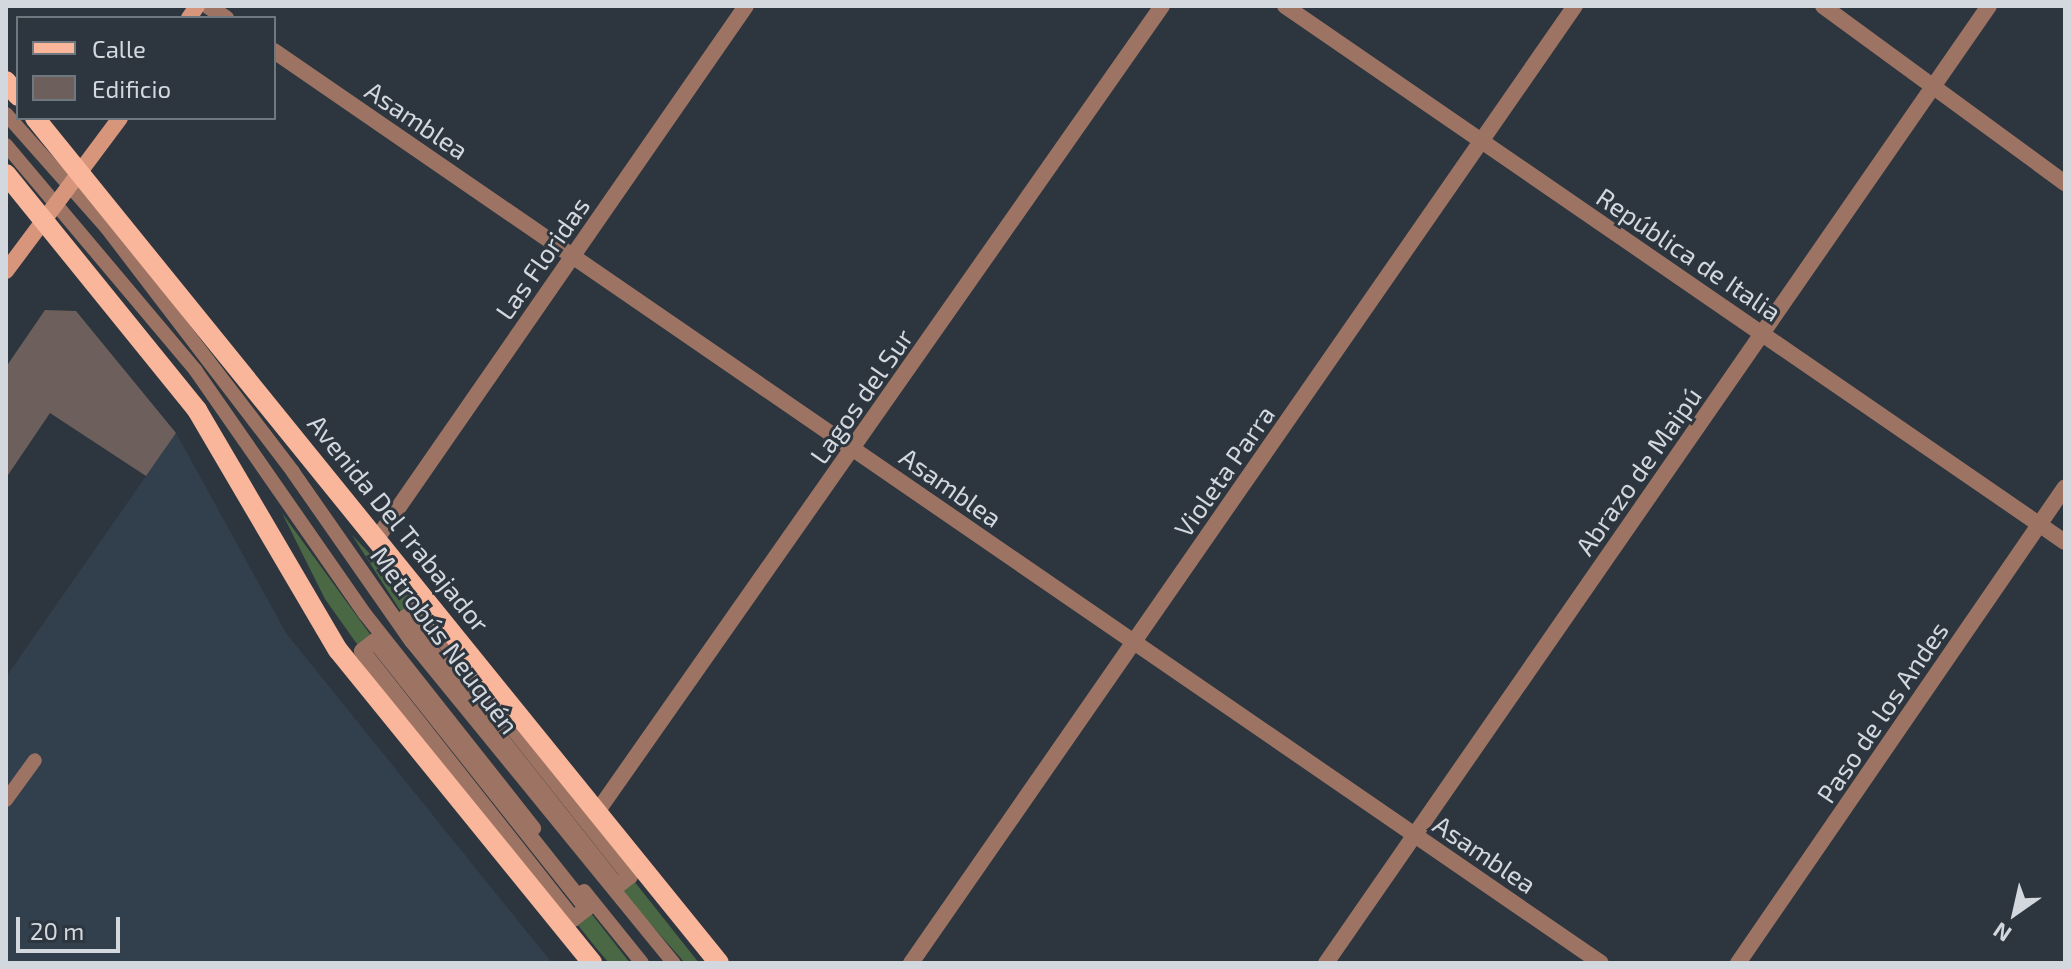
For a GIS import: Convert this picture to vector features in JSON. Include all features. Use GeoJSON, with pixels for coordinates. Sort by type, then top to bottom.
{"type":"FeatureCollection","features":[{"type":"Feature","properties":{"kind":"main road","name":"Avenida Del Trabajador"},"geometry":{"type":"LineString","coordinates":[[36,120],[76,180],[378,537],[719,963]]}},
{"type":"Feature","properties":{"kind":"main road"},"geometry":{"type":"LineString","coordinates":[[6,271],[43,216],[76,180],[119,120]]}},
{"type":"Feature","properties":{"kind":"main road"},"geometry":{"type":"LineString","coordinates":[[6,174],[197,410],[338,650],[592,963]]}},
{"type":"Feature","properties":{"kind":"street","name":"Las Floridas"},"geometry":{"type":"LineString","coordinates":[[378,537],[746,6]]}},
{"type":"Feature","properties":{"kind":"street","name":"Lagos del Sur"},"geometry":{"type":"LineString","coordinates":[[597,812],[1162,6]]}},
{"type":"Feature","properties":{"kind":"street","name":"República de Italia"},"geometry":{"type":"LineString","coordinates":[[1285,6],[2065,542]]}},
{"type":"Feature","properties":{"kind":"street","name":"Violeta Parra"},"geometry":{"type":"LineString","coordinates":[[911,963],[1575,6]]}},
{"type":"Feature","properties":{"kind":"street"},"geometry":{"type":"LineString","coordinates":[[1823,6],[2065,183]]}},
{"type":"Feature","properties":{"kind":"street","name":"Abrazo de Maipú"},"geometry":{"type":"LineString","coordinates":[[1326,963],[1989,6]]}},
{"type":"Feature","properties":{"kind":"street","name":"Asamblea"},"geometry":{"type":"LineString","coordinates":[[276,52],[1601,963]]}},
{"type":"Feature","properties":{"kind":"street","name":"Paso de los Andes"},"geometry":{"type":"LineString","coordinates":[[1738,963],[2065,487]]}},
{"type":"Feature","properties":{"kind":"street"},"geometry":{"type":"LineString","coordinates":[[418,608],[630,876],[617,886],[405,618],[418,608]]}},
{"type":"Feature","properties":{"kind":"street"},"geometry":{"type":"LineString","coordinates":[[375,641],[587,908],[573,919],[362,651],[375,641]]}},
{"type":"Feature","properties":{"kind":"lane","name":"Metrobús Neuquén"},"geometry":{"type":"LineString","coordinates":[[6,114],[76,180],[293,472],[411,641],[674,963]]}},
{"type":"Feature","properties":{"kind":"lane","name":"Metrobús Neuquén"},"geometry":{"type":"LineString","coordinates":[[6,145],[57,200],[196,371],[365,614],[642,963]]}},
{"type":"Feature","properties":{"kind":"lane"},"geometry":{"type":"LineString","coordinates":[[6,800],[35,760]]}},
{"type":"Feature","properties":{"kind":"shaded area"},"geometry":{"type":"Polygon","coordinates":[[[176,433],[286,633],[552,963],[6,963],[6,677],[176,433]]]}},
{"type":"Feature","properties":{"kind":"green space"},"geometry":{"type":"Polygon","coordinates":[[[282,513],[375,641],[362,651],[325,599],[282,513]]]}},
{"type":"Feature","properties":{"kind":"green space"},"geometry":{"type":"Polygon","coordinates":[[[352,535],[418,608],[405,618],[352,535]]]}},
{"type":"Feature","properties":{"kind":"green space"},"geometry":{"type":"Polygon","coordinates":[[[630,876],[699,963],[685,963],[617,886],[630,876]]]}},
{"type":"Feature","properties":{"kind":"green space"},"geometry":{"type":"Polygon","coordinates":[[[587,908],[630,963],[609,963],[573,919],[587,908]]]}},
{"type":"Feature","properties":{"kind":"building"},"geometry":{"type":"Polygon","coordinates":[[[45,310],[76,311],[176,433],[146,476],[50,413],[6,478],[6,367],[45,310]]]}}]}
